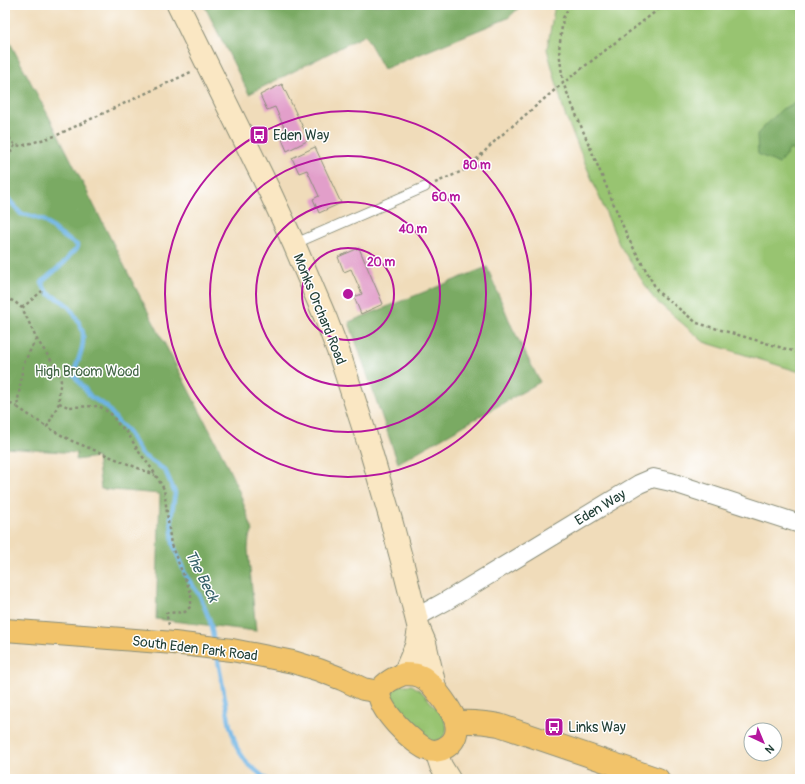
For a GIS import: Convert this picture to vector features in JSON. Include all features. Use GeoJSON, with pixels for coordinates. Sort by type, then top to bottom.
{"type":"FeatureCollection","features":[{"type":"Feature","properties":{"kind":"main road","name":"South Eden Park Road"},"geometry":{"type":"LineString","coordinates":[[5,630],[197,645],[232,650],[293,662],[319,670],[363,689],[380,692]]}},
{"type":"Feature","properties":{"kind":"main road"},"geometry":{"type":"LineString","coordinates":[[404,674],[414,674],[424,678],[435,688],[448,707],[456,722],[457,731],[455,738],[446,748],[436,751],[423,748],[392,720],[384,709],[380,700],[380,692],[391,680],[404,674]]}},
{"type":"Feature","properties":{"kind":"main road"},"geometry":{"type":"LineString","coordinates":[[456,722],[470,721],[499,725],[658,779]]}},
{"type":"Feature","properties":{"kind":"street","name":"Monks Orchard Road"},"geometry":{"type":"LineString","coordinates":[[178,5],[208,64],[294,244],[343,362],[369,445],[402,561],[418,623],[425,643],[435,688]]}},
{"type":"Feature","properties":{"kind":"street","name":"Eden Way"},"geometry":{"type":"LineString","coordinates":[[418,623],[446,601],[639,484],[653,478],[671,482],[800,524]]}},
{"type":"Feature","properties":{"kind":"street","name":"Monks Orchard Road"},"geometry":{"type":"LineString","coordinates":[[404,674],[416,646],[418,623]]}},
{"type":"Feature","properties":{"kind":"street"},"geometry":{"type":"LineString","coordinates":[[436,751],[441,766],[449,779]]}},
{"type":"Feature","properties":{"kind":"lane"},"geometry":{"type":"LineString","coordinates":[[294,244],[425,187]]}},
{"type":"Feature","properties":{"kind":"path"},"geometry":{"type":"LineString","coordinates":[[570,5],[563,18],[559,50],[563,83],[628,238],[658,292],[697,323],[800,353]]}},
{"type":"Feature","properties":{"kind":"path"},"geometry":{"type":"LineString","coordinates":[[425,187],[467,169],[497,139],[563,83],[664,5]]}},
{"type":"Feature","properties":{"kind":"path"},"geometry":{"type":"LineString","coordinates":[[5,133],[15,145],[21,146],[55,136],[208,64]]}},
{"type":"Feature","properties":{"kind":"path"},"geometry":{"type":"LineString","coordinates":[[5,156],[15,145]]}},
{"type":"Feature","properties":{"kind":"path"},"geometry":{"type":"LineString","coordinates":[[22,308],[42,291]]}},
{"type":"Feature","properties":{"kind":"path"},"geometry":{"type":"LineString","coordinates":[[5,297],[15,302],[22,308],[36,338],[59,372],[61,381],[59,403],[47,427]]}},
{"type":"Feature","properties":{"kind":"path"},"geometry":{"type":"LineString","coordinates":[[18,407],[23,365],[36,338]]}},
{"type":"Feature","properties":{"kind":"path"},"geometry":{"type":"LineString","coordinates":[[5,400],[72,441],[155,475]]}},
{"type":"Feature","properties":{"kind":"path"},"geometry":{"type":"LineString","coordinates":[[59,403],[68,407],[99,406],[111,414],[118,424],[127,432],[138,452],[164,489],[171,545],[191,593],[190,606],[185,612],[166,613],[174,643]]}},
{"type":"Feature","properties":{"kind":"green space"},"geometry":{"type":"Polygon","coordinates":[[[204,5],[522,5],[508,18],[384,69],[365,35],[249,94],[204,5]]]}},
{"type":"Feature","properties":{"kind":"green space"},"geometry":{"type":"Polygon","coordinates":[[[555,5],[800,5],[800,372],[704,342],[654,299],[619,244],[565,115],[547,49],[555,5]]]}},
{"type":"Feature","properties":{"kind":"green space","name":"High Broom Wood"},"geometry":{"type":"Polygon","coordinates":[[[5,33],[220,450],[239,491],[253,531],[249,538],[248,549],[256,631],[156,619],[160,494],[101,489],[97,457],[76,460],[77,453],[5,448],[5,33]]]}},
{"type":"Feature","properties":{"kind":"green space"},"geometry":{"type":"Polygon","coordinates":[[[800,101],[800,155],[790,149],[779,164],[758,154],[757,134],[782,109],[800,101]]]}},
{"type":"Feature","properties":{"kind":"green space"},"geometry":{"type":"Polygon","coordinates":[[[487,267],[512,327],[540,382],[398,463],[349,322],[487,267]]]}},
{"type":"Feature","properties":{"kind":"green space"},"geometry":{"type":"Polygon","coordinates":[[[397,685],[412,685],[422,692],[443,716],[447,727],[446,733],[442,739],[430,743],[392,709],[389,694],[397,685]]]}},
{"type":"Feature","properties":{"kind":"building"},"geometry":{"type":"Polygon","coordinates":[[[282,84],[309,140],[287,151],[281,137],[287,134],[275,107],[267,110],[260,95],[282,84]]]}},
{"type":"Feature","properties":{"kind":"building"},"geometry":{"type":"Polygon","coordinates":[[[315,147],[341,203],[319,213],[313,199],[319,196],[307,170],[299,173],[292,158],[315,147]]]}},
{"type":"Feature","properties":{"kind":"building"},"geometry":{"type":"Polygon","coordinates":[[[359,248],[383,304],[361,314],[354,297],[362,294],[351,269],[344,272],[338,257],[359,248]]]}},
{"type":"Feature","properties":{"kind":"waterway","name":"The Beck"},"geometry":{"type":"LineString","coordinates":[[5,195],[21,214],[43,220],[61,235],[77,245],[77,249],[42,283],[50,295],[65,303],[70,308],[82,329],[83,345],[74,375],[91,397],[106,406],[119,423],[127,430],[141,454],[165,470],[175,493],[171,518],[173,544],[186,576],[200,596],[210,621],[214,642]]}},
{"type":"Feature","properties":{"kind":"waterway","name":"The Beck"},"geometry":{"type":"LineString","coordinates":[[217,655],[230,726],[237,748],[247,763],[266,779]]}},
{"type":"Feature","properties":{"kind":"place","name":"Eden Way"},"geometry":{"type":"Point","coordinates":[259,135]}},
{"type":"Feature","properties":{"kind":"place","name":"Links Way"},"geometry":{"type":"Point","coordinates":[554,727]}}]}
